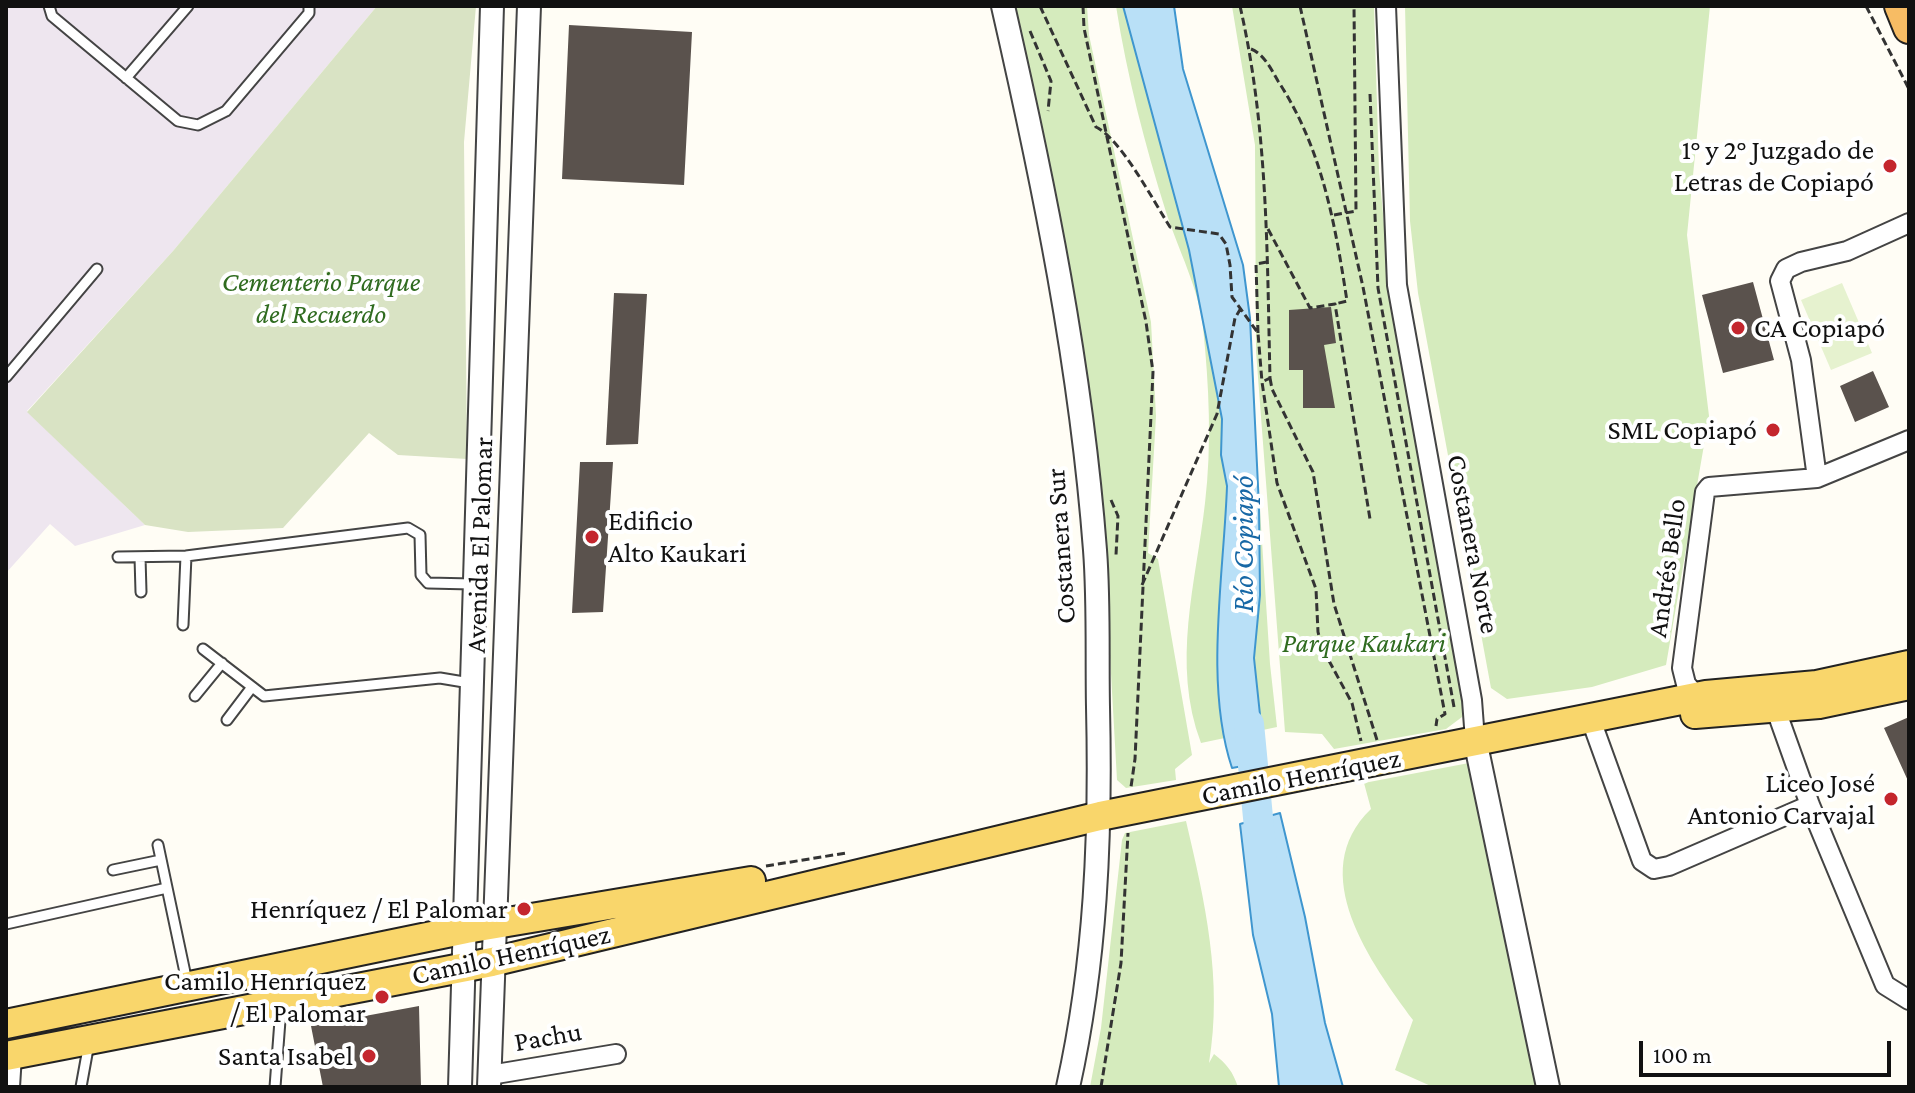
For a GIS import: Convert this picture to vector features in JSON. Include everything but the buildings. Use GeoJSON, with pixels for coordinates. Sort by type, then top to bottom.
{"type":"FeatureCollection","features":[{"type":"Feature","properties":{"kind":"highway"},"geometry":{"type":"LineString","coordinates":[[1900,6],[1909,28]]}},
{"type":"Feature","properties":{"kind":"main road","name":"Camilo Henríquez"},"geometry":{"type":"LineString","coordinates":[[1780,699],[1909,665]]}},
{"type":"Feature","properties":{"kind":"main road","name":"Camilo Henríquez"},"geometry":{"type":"LineString","coordinates":[[9,1055],[492,962],[1012,835],[1175,802],[1360,758],[1591,720],[1705,705],[1780,699],[1853,699],[1909,685]]}},
{"type":"Feature","properties":{"kind":"main road","name":"Camilo Henríquez"},"geometry":{"type":"LineString","coordinates":[[6,1024],[104,1005],[187,984],[480,927],[1012,835]]}},
{"type":"Feature","properties":{"kind":"main road"},"geometry":{"type":"LineString","coordinates":[[100,1037],[100,1016],[104,1005]]}},
{"type":"Feature","properties":{"kind":"street","name":"Avenida El Palomar"},"geometry":{"type":"LineString","coordinates":[[490,1081],[492,962],[480,927],[473,684],[492,6]]}},
{"type":"Feature","properties":{"kind":"street","name":"Avenida El Palomar"},"geometry":{"type":"LineString","coordinates":[[460,1087],[462,967],[480,927],[505,691],[529,6]]}},
{"type":"Feature","properties":{"kind":"street","name":"Costanera Sur"},"geometry":{"type":"LineString","coordinates":[[1003,6],[1057,250],[1077,385],[1095,551],[1100,816],[1095,920],[1068,1087]]}},
{"type":"Feature","properties":{"kind":"street","name":"Costanera Norte"},"geometry":{"type":"LineString","coordinates":[[1386,6],[1397,285],[1472,700],[1475,740],[1548,1087]]}},
{"type":"Feature","properties":{"kind":"street"},"geometry":{"type":"LineString","coordinates":[[1817,478],[1801,360],[1780,281],[1786,269],[1801,262],[1847,251],[1909,223]]}},
{"type":"Feature","properties":{"kind":"street","name":"Andrés Bello"},"geometry":{"type":"LineString","coordinates":[[1705,705],[1686,684],[1682,668],[1705,492],[1716,484],[1817,478],[1909,440]]}},
{"type":"Feature","properties":{"kind":"street"},"geometry":{"type":"LineString","coordinates":[[473,684],[505,691]]}},
{"type":"Feature","properties":{"kind":"street"},"geometry":{"type":"LineString","coordinates":[[1780,699],[1810,805],[1885,985],[1909,1000]]}},
{"type":"Feature","properties":{"kind":"street"},"geometry":{"type":"LineString","coordinates":[[1591,720],[1642,861],[1654,869],[1669,866],[1810,805]]}},
{"type":"Feature","properties":{"kind":"street","name":"Pachu"},"geometry":{"type":"LineString","coordinates":[[490,1081],[616,1054]]}},
{"type":"Feature","properties":{"kind":"street"},"geometry":{"type":"LineString","coordinates":[[9,1055],[10,1087]]}},
{"type":"Feature","properties":{"kind":"lane"},"geometry":{"type":"LineString","coordinates":[[49,6],[52,16],[178,121],[198,125],[226,111],[309,13],[309,6]]}},
{"type":"Feature","properties":{"kind":"lane"},"geometry":{"type":"LineString","coordinates":[[126,78],[188,6]]}},
{"type":"Feature","properties":{"kind":"lane"},"geometry":{"type":"LineString","coordinates":[[6,377],[97,269]]}},
{"type":"Feature","properties":{"kind":"lane"},"geometry":{"type":"LineString","coordinates":[[118,557],[186,556],[408,528],[420,535],[421,575],[428,583],[475,583]]}},
{"type":"Feature","properties":{"kind":"lane"},"geometry":{"type":"LineString","coordinates":[[183,625],[186,556]]}},
{"type":"Feature","properties":{"kind":"lane"},"geometry":{"type":"LineString","coordinates":[[140,557],[141,592]]}},
{"type":"Feature","properties":{"kind":"lane"},"geometry":{"type":"LineString","coordinates":[[203,649],[264,696],[278,697],[440,678],[473,684]]}},
{"type":"Feature","properties":{"kind":"lane"},"geometry":{"type":"LineString","coordinates":[[195,696],[222,663]]}},
{"type":"Feature","properties":{"kind":"lane"},"geometry":{"type":"LineString","coordinates":[[227,720],[252,687]]}},
{"type":"Feature","properties":{"kind":"lane"},"geometry":{"type":"LineString","coordinates":[[158,845],[187,984]]}},
{"type":"Feature","properties":{"kind":"lane"},"geometry":{"type":"LineString","coordinates":[[113,870],[161,860]]}},
{"type":"Feature","properties":{"kind":"lane"},"geometry":{"type":"LineString","coordinates":[[6,924],[167,888]]}},
{"type":"Feature","properties":{"kind":"lane"},"geometry":{"type":"LineString","coordinates":[[275,1087],[281,1002]]}},
{"type":"Feature","properties":{"kind":"lane"},"geometry":{"type":"LineString","coordinates":[[81,1087],[100,1037]]}},
{"type":"Feature","properties":{"kind":"path"},"geometry":{"type":"LineString","coordinates":[[1040,6],[1096,127],[1105,131],[1170,227],[1219,234],[1226,244],[1232,297],[1258,333]]}},
{"type":"Feature","properties":{"kind":"path"},"geometry":{"type":"LineString","coordinates":[[1083,6],[1084,28],[1146,322],[1153,372],[1135,759],[1130,791]]}},
{"type":"Feature","properties":{"kind":"path"},"geometry":{"type":"LineString","coordinates":[[1240,6],[1250,48],[1267,226],[1272,389],[1313,472],[1334,604],[1379,746]]}},
{"type":"Feature","properties":{"kind":"path"},"geometry":{"type":"LineString","coordinates":[[1300,6],[1347,213],[1445,714],[1435,723],[1438,735]]}},
{"type":"Feature","properties":{"kind":"path"},"geometry":{"type":"LineString","coordinates":[[1332,216],[1356,211],[1354,6]]}},
{"type":"Feature","properties":{"kind":"path"},"geometry":{"type":"LineString","coordinates":[[1866,6],[1909,89]]}},
{"type":"Feature","properties":{"kind":"path"},"geometry":{"type":"LineString","coordinates":[[1250,48],[1263,57],[1296,108],[1310,139],[1332,216],[1347,301],[1310,308],[1267,226]]}},
{"type":"Feature","properties":{"kind":"path"},"geometry":{"type":"LineString","coordinates":[[1267,262],[1256,264],[1262,382],[1273,469],[1316,589],[1322,648],[1352,703],[1360,758]]}},
{"type":"Feature","properties":{"kind":"path"},"geometry":{"type":"LineString","coordinates":[[1335,304],[1370,519]]}},
{"type":"Feature","properties":{"kind":"path"},"geometry":{"type":"LineString","coordinates":[[1141,587],[1217,414],[1235,318],[1241,308]]}},
{"type":"Feature","properties":{"kind":"path"},"geometry":{"type":"LineString","coordinates":[[1262,382],[1270,378]]}},
{"type":"Feature","properties":{"kind":"path"},"geometry":{"type":"LineString","coordinates":[[1122,791],[1137,792]]}},
{"type":"Feature","properties":{"kind":"path"},"geometry":{"type":"LineString","coordinates":[[1101,1087],[1121,963],[1129,827]]}},
{"type":"Feature","properties":{"kind":"path"},"geometry":{"type":"LineString","coordinates":[[754,868],[860,850]]}},
{"type":"Feature","properties":{"kind":"shaded area"},"geometry":{"type":"Polygon","coordinates":[[[6,6],[377,6],[173,251],[27,411],[145,525],[75,546],[50,524],[6,573],[6,6]]]}},
{"type":"Feature","properties":{"kind":"green space","name":"Cementerio Parque del Recuerdo"},"geometry":{"type":"Polygon","coordinates":[[[377,6],[476,6],[464,142],[467,459],[398,455],[369,433],[283,528],[188,532],[145,525],[27,412],[173,251],[377,6]]]}},
{"type":"Feature","properties":{"kind":"green space"},"geometry":{"type":"Polygon","coordinates":[[[1008,6],[1087,6],[1089,35],[1151,322],[1156,416],[1148,553],[1158,559],[1192,755],[1175,769],[1176,780],[1126,788],[1117,780],[1106,585],[1008,6]]]}},
{"type":"Feature","properties":{"kind":"green space"},"geometry":{"type":"Polygon","coordinates":[[[1116,6],[1169,6],[1179,75],[1250,357],[1277,727],[1201,743],[1192,713],[1187,653],[1208,459],[1208,393],[1203,327],[1197,298],[1166,212],[1144,136],[1116,6]]]}},
{"type":"Feature","properties":{"kind":"green space","name":"Parque Kaukari"},"geometry":{"type":"Polygon","coordinates":[[[1232,6],[1374,6],[1379,171],[1391,300],[1464,705],[1462,717],[1446,729],[1334,749],[1322,734],[1285,732],[1256,351],[1255,145],[1232,6]]]}},
{"type":"Feature","properties":{"kind":"green space"},"geometry":{"type":"Polygon","coordinates":[[[1405,6],[1710,6],[1687,235],[1709,416],[1666,665],[1592,687],[1507,699],[1491,688],[1418,293],[1410,221],[1405,6]]]}},
{"type":"Feature","properties":{"kind":"green space"},"geometry":{"type":"Polygon","coordinates":[[[1842,283],[1872,353],[1831,370],[1801,300],[1842,283]]]}},
{"type":"Feature","properties":{"kind":"green space"},"geometry":{"type":"Polygon","coordinates":[[[1469,763],[1536,1087],[1433,1087],[1395,1070],[1413,1020],[1364,946],[1344,889],[1344,861],[1352,834],[1371,809],[1364,783],[1469,763]]]}},
{"type":"Feature","properties":{"kind":"green space"},"geometry":{"type":"Polygon","coordinates":[[[1186,821],[1200,881],[1213,971],[1213,1032],[1209,1063],[1214,1054],[1223,1061],[1238,1087],[1090,1087],[1101,1028],[1122,840],[1125,833],[1186,821]]]}},
{"type":"Feature","properties":{"kind":"water"},"geometry":{"type":"Polygon","coordinates":[[[1123,6],[1174,6],[1183,69],[1243,265],[1250,318],[1259,507],[1260,595],[1254,658],[1265,762],[1232,768],[1219,701],[1217,665],[1227,486],[1221,455],[1222,419],[1189,250],[1123,6]]]}},
{"type":"Feature","properties":{"kind":"water"},"geometry":{"type":"Polygon","coordinates":[[[1280,813],[1305,917],[1325,1023],[1343,1087],[1279,1087],[1272,1014],[1253,935],[1240,824],[1280,813]]]}},
{"type":"Feature","properties":{"kind":"waterway","name":"Río Copiapó"},"geometry":{"type":"LineString","coordinates":[[1249,724],[1262,859]]}},
{"type":"Feature","properties":{"kind":"place","name":"1° y 2° Juzgado de Letras de Copiapó"},"geometry":{"type":"Point","coordinates":[1890,166]}},
{"type":"Feature","properties":{"kind":"place","name":"CA Copiapó"},"geometry":{"type":"Point","coordinates":[1738,328]}},
{"type":"Feature","properties":{"kind":"place","name":"SML Copiapó"},"geometry":{"type":"Point","coordinates":[1773,430]}},
{"type":"Feature","properties":{"kind":"place","name":"Edificio Alto Kaukari"},"geometry":{"type":"Point","coordinates":[592,537]}},
{"type":"Feature","properties":{"kind":"place","name":"Liceo José Antonio Carvajal"},"geometry":{"type":"Point","coordinates":[1891,799]}},
{"type":"Feature","properties":{"kind":"place","name":"Henríquez / El Palomar"},"geometry":{"type":"Point","coordinates":[524,909]}},
{"type":"Feature","properties":{"kind":"place","name":"Camilo Henríquez / El Palomar"},"geometry":{"type":"Point","coordinates":[382,997]}},
{"type":"Feature","properties":{"kind":"place","name":"Santa Isabel"},"geometry":{"type":"Point","coordinates":[369,1056]}}]}
